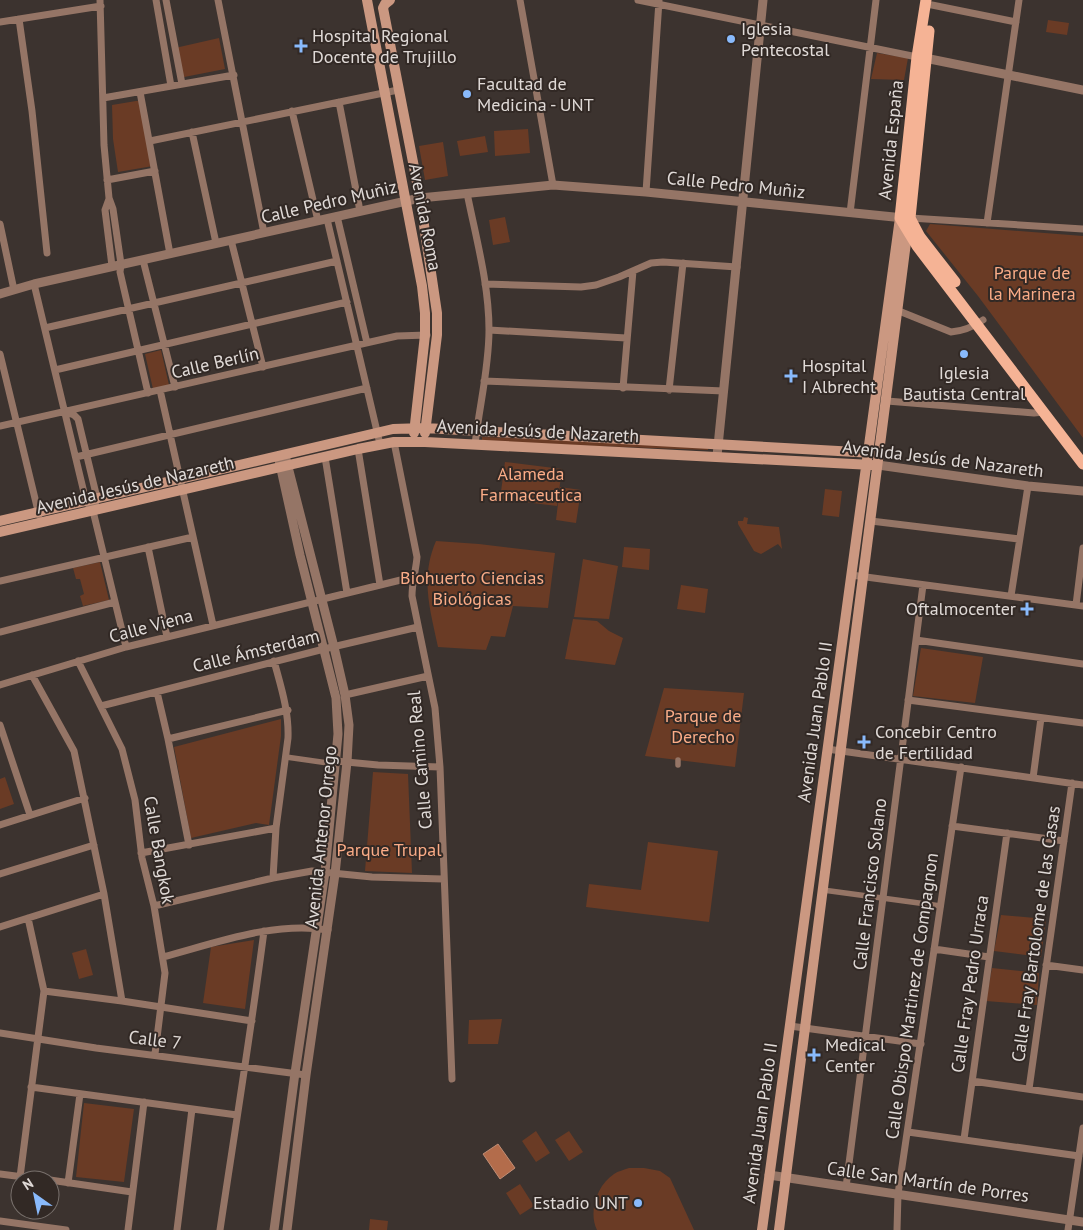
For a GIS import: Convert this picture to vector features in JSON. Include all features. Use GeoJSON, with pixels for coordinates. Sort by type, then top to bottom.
{"type":"FeatureCollection","features":[{"type":"Feature","properties":{"kind":"main road","name":"Avenida Roma"},"geometry":{"type":"LineString","coordinates":[[368,0],[422,286],[425,335],[420,428],[425,442]]}},
{"type":"Feature","properties":{"kind":"main road","name":"Avenida España"},"geometry":{"type":"LineString","coordinates":[[930,2],[921,58],[905,218],[908,232],[1083,452]]}},
{"type":"Feature","properties":{"kind":"main road","name":"Avenida Roma"},"geometry":{"type":"LineString","coordinates":[[386,4],[398,90],[420,198],[438,313],[438,335],[420,428],[413,442]]}},
{"type":"Feature","properties":{"kind":"main road","name":"Avenida España"},"geometry":{"type":"LineString","coordinates":[[905,218],[1083,464]]}},
{"type":"Feature","properties":{"kind":"main road","name":"Avenida Juan Pablo II"},"geometry":{"type":"LineString","coordinates":[[780,1230],[880,454],[886,401],[889,338],[888,306],[905,218]]}},
{"type":"Feature","properties":{"kind":"main road","name":"Avenida Juan Pablo II"},"geometry":{"type":"LineString","coordinates":[[762,1230],[866,464],[889,338],[898,310],[908,232]]}},
{"type":"Feature","properties":{"kind":"main road","name":"Avenida Jesús de Nazareth"},"geometry":{"type":"LineString","coordinates":[[0,521],[393,428],[880,454]]}},
{"type":"Feature","properties":{"kind":"main road","name":"Avenida Jesús de Nazareth"},"geometry":{"type":"LineString","coordinates":[[0,532],[394,442],[878,465]]}},
{"type":"Feature","properties":{"kind":"main road"},"geometry":{"type":"LineString","coordinates":[[250,462],[253,474]]}},
{"type":"Feature","properties":{"kind":"main road"},"geometry":{"type":"LineString","coordinates":[[808,889],[823,890]]}},
{"type":"Feature","properties":{"kind":"street"},"geometry":{"type":"LineString","coordinates":[[156,0],[171,86]]}},
{"type":"Feature","properties":{"kind":"street"},"geometry":{"type":"LineString","coordinates":[[166,0],[182,84]]}},
{"type":"Feature","properties":{"kind":"street"},"geometry":{"type":"LineString","coordinates":[[218,0],[264,233]]}},
{"type":"Feature","properties":{"kind":"street"},"geometry":{"type":"LineString","coordinates":[[520,0],[553,185]]}},
{"type":"Feature","properties":{"kind":"street"},"geometry":{"type":"LineString","coordinates":[[638,0],[658,2],[760,25],[1083,90]]}},
{"type":"Feature","properties":{"kind":"street"},"geometry":{"type":"LineString","coordinates":[[718,456],[763,0]]}},
{"type":"Feature","properties":{"kind":"street"},"geometry":{"type":"LineString","coordinates":[[850,213],[876,0]]}},
{"type":"Feature","properties":{"kind":"street"},"geometry":{"type":"LineString","coordinates":[[987,223],[1019,0]]}},
{"type":"Feature","properties":{"kind":"street"},"geometry":{"type":"LineString","coordinates":[[646,192],[658,2]]}},
{"type":"Feature","properties":{"kind":"street"},"geometry":{"type":"LineString","coordinates":[[930,2],[1016,22]]}},
{"type":"Feature","properties":{"kind":"street"},"geometry":{"type":"LineString","coordinates":[[0,22],[101,3],[104,145],[109,198],[113,209],[117,265],[148,393]]}},
{"type":"Feature","properties":{"kind":"street"},"geometry":{"type":"LineString","coordinates":[[19,19],[32,111],[47,253]]}},
{"type":"Feature","properties":{"kind":"street"},"geometry":{"type":"LineString","coordinates":[[103,98],[234,75]]}},
{"type":"Feature","properties":{"kind":"street"},"geometry":{"type":"LineString","coordinates":[[150,140],[398,90]]}},
{"type":"Feature","properties":{"kind":"street"},"geometry":{"type":"LineString","coordinates":[[140,92],[170,254]]}},
{"type":"Feature","properties":{"kind":"street"},"geometry":{"type":"LineString","coordinates":[[339,102],[360,211]]}},
{"type":"Feature","properties":{"kind":"street"},"geometry":{"type":"LineString","coordinates":[[292,112],[323,220],[337,261],[380,444]]}},
{"type":"Feature","properties":{"kind":"street"},"geometry":{"type":"LineString","coordinates":[[192,132],[216,243]]}},
{"type":"Feature","properties":{"kind":"street"},"geometry":{"type":"LineString","coordinates":[[107,180],[155,171]]}},
{"type":"Feature","properties":{"kind":"street","name":"Calle Pedro Muñiz"},"geometry":{"type":"LineString","coordinates":[[0,294],[34,284],[117,265],[420,198],[553,185],[646,192],[905,218]]}},
{"type":"Feature","properties":{"kind":"street"},"geometry":{"type":"LineString","coordinates":[[467,193],[485,284],[489,330],[475,445]]}},
{"type":"Feature","properties":{"kind":"street"},"geometry":{"type":"LineString","coordinates":[[337,216],[367,343]]}},
{"type":"Feature","properties":{"kind":"street"},"geometry":{"type":"LineString","coordinates":[[905,218],[1083,229]]}},
{"type":"Feature","properties":{"kind":"street"},"geometry":{"type":"LineString","coordinates":[[0,224],[14,290]]}},
{"type":"Feature","properties":{"kind":"street"},"geometry":{"type":"LineString","coordinates":[[232,240],[263,367]]}},
{"type":"Feature","properties":{"kind":"street"},"geometry":{"type":"LineString","coordinates":[[142,260],[175,387]]}},
{"type":"Feature","properties":{"kind":"street"},"geometry":{"type":"LineString","coordinates":[[45,328],[337,261]]}},
{"type":"Feature","properties":{"kind":"street"},"geometry":{"type":"LineString","coordinates":[[485,284],[581,288],[596,285],[651,263],[684,263],[737,267]]}},
{"type":"Feature","properties":{"kind":"street"},"geometry":{"type":"LineString","coordinates":[[669,390],[684,263]]}},
{"type":"Feature","properties":{"kind":"street"},"geometry":{"type":"LineString","coordinates":[[623,388],[633,271]]}},
{"type":"Feature","properties":{"kind":"street"},"geometry":{"type":"LineString","coordinates":[[34,284],[86,501],[93,511],[126,648]]}},
{"type":"Feature","properties":{"kind":"street"},"geometry":{"type":"LineString","coordinates":[[55,370],[347,302]]}},
{"type":"Feature","properties":{"kind":"street"},"geometry":{"type":"LineString","coordinates":[[888,306],[951,332],[960,332],[980,322]]}},
{"type":"Feature","properties":{"kind":"street"},"geometry":{"type":"LineString","coordinates":[[489,330],[626,338]]}},
{"type":"Feature","properties":{"kind":"street","name":"Calle Berlín"},"geometry":{"type":"LineString","coordinates":[[0,426],[397,336],[438,335]]}},
{"type":"Feature","properties":{"kind":"street"},"geometry":{"type":"LineString","coordinates":[[0,354],[41,523]]}},
{"type":"Feature","properties":{"kind":"street"},"geometry":{"type":"LineString","coordinates":[[484,381],[724,391]]}},
{"type":"Feature","properties":{"kind":"street"},"geometry":{"type":"LineString","coordinates":[[76,457],[367,388]]}},
{"type":"Feature","properties":{"kind":"street"},"geometry":{"type":"LineString","coordinates":[[160,390],[214,625]]}},
{"type":"Feature","properties":{"kind":"street"},"geometry":{"type":"LineString","coordinates":[[886,401],[1034,413],[1044,412]]}},
{"type":"Feature","properties":{"kind":"street"},"geometry":{"type":"LineString","coordinates":[[65,412],[74,415],[78,420],[97,498],[93,511]]}},
{"type":"Feature","properties":{"kind":"street","name":"Calle Camino Real"},"geometry":{"type":"LineString","coordinates":[[394,442],[417,557],[412,596],[435,708],[440,767],[452,1079]]}},
{"type":"Feature","properties":{"kind":"street"},"geometry":{"type":"LineString","coordinates":[[358,449],[380,585]]}},
{"type":"Feature","properties":{"kind":"street","name":"Avenida Antenor Orrego"},"geometry":{"type":"LineString","coordinates":[[274,1230],[295,1073],[318,928],[338,734],[336,698],[300,555],[281,454]]}},
{"type":"Feature","properties":{"kind":"street"},"geometry":{"type":"LineString","coordinates":[[325,457],[346,593]]}},
{"type":"Feature","properties":{"kind":"street","name":"Avenida Jesús de Nazareth"},"geometry":{"type":"LineString","coordinates":[[878,465],[1083,492]]}},
{"type":"Feature","properties":{"kind":"street","name":"Avenida Antenor Orrego"},"geometry":{"type":"LineString","coordinates":[[284,467],[310,553],[334,646],[345,695],[349,725],[335,874],[306,1075],[287,1230]]}},
{"type":"Feature","properties":{"kind":"street"},"geometry":{"type":"LineString","coordinates":[[1011,596],[1028,486]]}},
{"type":"Feature","properties":{"kind":"street"},"geometry":{"type":"LineString","coordinates":[[871,521],[1019,539]]}},
{"type":"Feature","properties":{"kind":"street"},"geometry":{"type":"LineString","coordinates":[[0,581],[193,537]]}},
{"type":"Feature","properties":{"kind":"street"},"geometry":{"type":"LineString","coordinates":[[148,547],[167,637]]}},
{"type":"Feature","properties":{"kind":"street"},"geometry":{"type":"LineString","coordinates":[[851,575],[1080,606],[1083,548]]}},
{"type":"Feature","properties":{"kind":"street"},"geometry":{"type":"LineString","coordinates":[[300,555],[310,553]]}},
{"type":"Feature","properties":{"kind":"street","name":"Calle Viena"},"geometry":{"type":"LineString","coordinates":[[0,685],[78,661],[167,637],[413,577]]}},
{"type":"Feature","properties":{"kind":"street","name":"Calle Francisco Solano"},"geometry":{"type":"LineString","coordinates":[[846,1187],[923,585]]}},
{"type":"Feature","properties":{"kind":"street"},"geometry":{"type":"LineString","coordinates":[[0,632],[115,602]]}},
{"type":"Feature","properties":{"kind":"street","name":"Calle Ámsterdam"},"geometry":{"type":"LineString","coordinates":[[101,706],[418,626]]}},
{"type":"Feature","properties":{"kind":"street"},"geometry":{"type":"LineString","coordinates":[[916,640],[1083,664]]}},
{"type":"Feature","properties":{"kind":"street","name":"Calle Bangkok"},"geometry":{"type":"LineString","coordinates":[[78,661],[122,749],[135,800],[141,853],[154,906],[165,973],[156,1054]]}},
{"type":"Feature","properties":{"kind":"street"},"geometry":{"type":"LineString","coordinates":[[273,878],[276,828],[288,738],[288,710],[274,662]]}},
{"type":"Feature","properties":{"kind":"street"},"geometry":{"type":"LineString","coordinates":[[32,675],[74,752],[104,894],[122,1001]]}},
{"type":"Feature","properties":{"kind":"street"},"geometry":{"type":"LineString","coordinates":[[345,695],[428,676]]}},
{"type":"Feature","properties":{"kind":"street"},"geometry":{"type":"LineString","coordinates":[[157,692],[189,845]]}},
{"type":"Feature","properties":{"kind":"street"},"geometry":{"type":"LineString","coordinates":[[908,700],[1083,723]]}},
{"type":"Feature","properties":{"kind":"street"},"geometry":{"type":"LineString","coordinates":[[168,739],[288,710]]}},
{"type":"Feature","properties":{"kind":"street"},"geometry":{"type":"LineString","coordinates":[[1033,778],[1041,718]]}},
{"type":"Feature","properties":{"kind":"street"},"geometry":{"type":"LineString","coordinates":[[0,725],[2,737],[30,816]]}},
{"type":"Feature","properties":{"kind":"street"},"geometry":{"type":"LineString","coordinates":[[828,749],[1083,785]]}},
{"type":"Feature","properties":{"kind":"street"},"geometry":{"type":"LineString","coordinates":[[286,757],[378,765],[440,767]]}},
{"type":"Feature","properties":{"kind":"street","name":"Calle Obispo Martinez de Compagnon"},"geometry":{"type":"LineString","coordinates":[[897,1230],[898,1194],[960,767]]}},
{"type":"Feature","properties":{"kind":"street","name":"Calle Fray Bartolome de las Casas"},"geometry":{"type":"LineString","coordinates":[[1029,1089],[1072,783]]}},
{"type":"Feature","properties":{"kind":"street"},"geometry":{"type":"LineString","coordinates":[[0,825],[85,798]]}},
{"type":"Feature","properties":{"kind":"street"},"geometry":{"type":"LineString","coordinates":[[952,826],[1064,840]]}},
{"type":"Feature","properties":{"kind":"street"},"geometry":{"type":"LineString","coordinates":[[141,853],[276,828]]}},
{"type":"Feature","properties":{"kind":"street","name":"Calle Fray Pedro Urraca"},"geometry":{"type":"LineString","coordinates":[[964,1139],[1007,833]]}},
{"type":"Feature","properties":{"kind":"street"},"geometry":{"type":"LineString","coordinates":[[0,874],[94,845]]}},
{"type":"Feature","properties":{"kind":"street"},"geometry":{"type":"LineString","coordinates":[[154,906],[273,878],[312,871],[411,880],[443,879]]}},
{"type":"Feature","properties":{"kind":"street"},"geometry":{"type":"LineString","coordinates":[[823,890],[940,906]]}},
{"type":"Feature","properties":{"kind":"street"},"geometry":{"type":"LineString","coordinates":[[0,927],[104,894]]}},
{"type":"Feature","properties":{"kind":"street"},"geometry":{"type":"LineString","coordinates":[[21,1170],[44,991],[28,918]]}},
{"type":"Feature","properties":{"kind":"street"},"geometry":{"type":"LineString","coordinates":[[163,957],[264,931],[291,927],[328,930]]}},
{"type":"Feature","properties":{"kind":"street"},"geometry":{"type":"LineString","coordinates":[[220,1230],[264,931]]}},
{"type":"Feature","properties":{"kind":"street"},"geometry":{"type":"LineString","coordinates":[[934,949],[989,957]]}},
{"type":"Feature","properties":{"kind":"street"},"geometry":{"type":"LineString","coordinates":[[1046,965],[1083,970]]}},
{"type":"Feature","properties":{"kind":"street"},"geometry":{"type":"LineString","coordinates":[[44,991],[252,1021]]}},
{"type":"Feature","properties":{"kind":"street"},"geometry":{"type":"LineString","coordinates":[[790,1026],[921,1044]]}},
{"type":"Feature","properties":{"kind":"street","name":"Calle 7"},"geometry":{"type":"LineString","coordinates":[[0,1033],[306,1075]]}},
{"type":"Feature","properties":{"kind":"street"},"geometry":{"type":"LineString","coordinates":[[972,1081],[1083,1097]]}},
{"type":"Feature","properties":{"kind":"street"},"geometry":{"type":"LineString","coordinates":[[31,1087],[237,1115]]}},
{"type":"Feature","properties":{"kind":"street"},"geometry":{"type":"LineString","coordinates":[[68,1183],[80,1094]]}},
{"type":"Feature","properties":{"kind":"street"},"geometry":{"type":"LineString","coordinates":[[128,1230],[144,1102]]}},
{"type":"Feature","properties":{"kind":"street"},"geometry":{"type":"LineString","coordinates":[[177,1230],[192,1109]]}},
{"type":"Feature","properties":{"kind":"street"},"geometry":{"type":"LineString","coordinates":[[1068,1230],[1083,1128]]}},
{"type":"Feature","properties":{"kind":"street"},"geometry":{"type":"LineString","coordinates":[[908,1132],[1079,1156]]}},
{"type":"Feature","properties":{"kind":"street","name":"Calle San Martín de Porres"},"geometry":{"type":"LineString","coordinates":[[769,1175],[1083,1222]]}},
{"type":"Feature","properties":{"kind":"street"},"geometry":{"type":"LineString","coordinates":[[60,1182],[132,1192]]}},
{"type":"Feature","properties":{"kind":"street"},"geometry":{"type":"LineString","coordinates":[[0,1221],[66,1230]]}},
{"type":"Feature","properties":{"kind":"green space"},"geometry":{"type":"Polygon","coordinates":[[[1048,20],[1069,23],[1067,35],[1046,32],[1048,20]]]}},
{"type":"Feature","properties":{"kind":"green space"},"geometry":{"type":"Polygon","coordinates":[[[219,38],[225,69],[179,78],[175,48],[219,38]]]}},
{"type":"Feature","properties":{"kind":"green space"},"geometry":{"type":"Polygon","coordinates":[[[877,53],[908,58],[904,80],[871,79],[877,53]]]}},
{"type":"Feature","properties":{"kind":"green space"},"geometry":{"type":"Polygon","coordinates":[[[142,100],[153,166],[118,172],[113,139],[112,105],[142,100]]]}},
{"type":"Feature","properties":{"kind":"green space"},"geometry":{"type":"Polygon","coordinates":[[[528,129],[530,153],[495,156],[494,131],[528,129]]]}},
{"type":"Feature","properties":{"kind":"green space"},"geometry":{"type":"Polygon","coordinates":[[[485,136],[488,152],[460,156],[457,141],[485,136]]]}},
{"type":"Feature","properties":{"kind":"green space"},"geometry":{"type":"Polygon","coordinates":[[[443,142],[448,176],[425,180],[419,146],[443,142]]]}},
{"type":"Feature","properties":{"kind":"green space"},"geometry":{"type":"Polygon","coordinates":[[[505,217],[510,242],[493,245],[489,220],[505,217]]]}},
{"type":"Feature","properties":{"kind":"green space","name":"Parque de la Marinera"},"geometry":{"type":"Polygon","coordinates":[[[930,224],[1083,236],[1083,438],[978,296],[926,231],[930,224]]]}},
{"type":"Feature","properties":{"kind":"green space"},"geometry":{"type":"Polygon","coordinates":[[[161,350],[169,385],[153,389],[145,354],[161,350]]]}},
{"type":"Feature","properties":{"kind":"green space"},"geometry":{"type":"Polygon","coordinates":[[[482,437],[708,445],[708,450],[482,442],[482,437]]]}},
{"type":"Feature","properties":{"kind":"green space","name":"Alameda Farmaceutica"},"geometry":{"type":"Polygon","coordinates":[[[505,462],[562,469],[557,506],[500,499],[505,462]]]}},
{"type":"Feature","properties":{"kind":"green space"},"geometry":{"type":"Polygon","coordinates":[[[560,487],[581,490],[576,523],[556,520],[560,487]]]}},
{"type":"Feature","properties":{"kind":"green space"},"geometry":{"type":"Polygon","coordinates":[[[825,489],[842,491],[839,517],[822,515],[825,489]]]}},
{"type":"Feature","properties":{"kind":"green space"},"geometry":{"type":"Polygon","coordinates":[[[744,517],[748,518],[747,524],[779,527],[782,549],[778,544],[761,554],[754,551],[738,524],[738,521],[743,521],[744,517]]]}},
{"type":"Feature","properties":{"kind":"green space","name":"Biohuerto Ciencias Biológicas"},"geometry":{"type":"Polygon","coordinates":[[[436,541],[555,553],[548,608],[513,606],[505,637],[491,636],[486,650],[438,647],[427,581],[428,568],[436,541]]]}},
{"type":"Feature","properties":{"kind":"green space"},"geometry":{"type":"Polygon","coordinates":[[[624,547],[650,549],[649,570],[622,567],[624,547]]]}},
{"type":"Feature","properties":{"kind":"green space"},"geometry":{"type":"Polygon","coordinates":[[[583,559],[618,566],[609,619],[574,617],[583,559]]]}},
{"type":"Feature","properties":{"kind":"green space"},"geometry":{"type":"Polygon","coordinates":[[[100,562],[109,600],[83,606],[80,596],[84,594],[80,579],[76,579],[73,568],[100,562]]]}},
{"type":"Feature","properties":{"kind":"green space"},"geometry":{"type":"Polygon","coordinates":[[[681,585],[708,589],[705,613],[677,609],[681,585]]]}},
{"type":"Feature","properties":{"kind":"green space"},"geometry":{"type":"Polygon","coordinates":[[[573,619],[597,621],[609,631],[623,638],[615,665],[565,659],[573,619]]]}},
{"type":"Feature","properties":{"kind":"green space"},"geometry":{"type":"Polygon","coordinates":[[[921,648],[983,657],[975,703],[913,696],[921,648]]]}},
{"type":"Feature","properties":{"kind":"green space","name":"Parque de Derecho"},"geometry":{"type":"Polygon","coordinates":[[[664,688],[744,693],[735,767],[645,756],[664,688]]]}},
{"type":"Feature","properties":{"kind":"green space"},"geometry":{"type":"Polygon","coordinates":[[[281,719],[281,736],[269,825],[256,823],[191,838],[174,747],[281,719]]]}},
{"type":"Feature","properties":{"kind":"green space","name":"Parque Trupal"},"geometry":{"type":"Polygon","coordinates":[[[373,772],[408,774],[412,873],[365,871],[373,772]]]}},
{"type":"Feature","properties":{"kind":"green space"},"geometry":{"type":"Polygon","coordinates":[[[5,777],[14,804],[0,809],[0,779],[5,777]]]}},
{"type":"Feature","properties":{"kind":"green space"},"geometry":{"type":"Polygon","coordinates":[[[648,842],[718,851],[709,922],[586,907],[589,884],[641,890],[648,842]]]}},
{"type":"Feature","properties":{"kind":"green space"},"geometry":{"type":"Polygon","coordinates":[[[1001,915],[1046,919],[1041,957],[994,951],[1001,915]]]}},
{"type":"Feature","properties":{"kind":"green space"},"geometry":{"type":"Polygon","coordinates":[[[254,940],[245,1009],[203,1003],[211,947],[254,940]]]}},
{"type":"Feature","properties":{"kind":"green space"},"geometry":{"type":"Polygon","coordinates":[[[86,949],[93,975],[79,979],[72,953],[86,949]]]}},
{"type":"Feature","properties":{"kind":"green space"},"geometry":{"type":"Polygon","coordinates":[[[992,968],[1039,973],[1037,1005],[986,1001],[992,968]]]}},
{"type":"Feature","properties":{"kind":"green space"},"geometry":{"type":"Polygon","coordinates":[[[502,1019],[498,1044],[468,1044],[469,1020],[502,1019]]]}},
{"type":"Feature","properties":{"kind":"green space"},"geometry":{"type":"Polygon","coordinates":[[[84,1103],[134,1109],[124,1182],[76,1177],[84,1103]]]}},
{"type":"Feature","properties":{"kind":"green space"},"geometry":{"type":"Polygon","coordinates":[[[536,1131],[550,1153],[536,1162],[522,1141],[536,1131]]]}},
{"type":"Feature","properties":{"kind":"green space"},"geometry":{"type":"Polygon","coordinates":[[[569,1131],[583,1152],[569,1161],[555,1140],[569,1131]]]}},
{"type":"Feature","properties":{"kind":"green space","name":"Estadio UNT"},"geometry":{"type":"Polygon","coordinates":[[[629,1168],[660,1171],[670,1178],[694,1230],[597,1230],[593,1215],[599,1192],[614,1174],[629,1168]]]}},
{"type":"Feature","properties":{"kind":"green space"},"geometry":{"type":"Polygon","coordinates":[[[520,1184],[534,1206],[520,1215],[506,1193],[520,1184]]]}},
{"type":"Feature","properties":{"kind":"green space"},"geometry":{"type":"Polygon","coordinates":[[[370,1219],[388,1221],[387,1230],[369,1230],[370,1219]]]}},
{"type":"Feature","properties":{"kind":"shaded area"},"geometry":{"type":"Polygon","coordinates":[[[498,1144],[515,1168],[500,1179],[483,1154],[498,1144]]]}},
{"type":"Feature","properties":{"kind":"place","name":"Iglesia Pentecostal"},"geometry":{"type":"Point","coordinates":[731,39]}},
{"type":"Feature","properties":{"kind":"place","name":"Hospital Regional Docente de Trujillo"},"geometry":{"type":"Point","coordinates":[301,46]}},
{"type":"Feature","properties":{"kind":"place","name":"Facultad de Medicina - UNT"},"geometry":{"type":"Point","coordinates":[467,94]}},
{"type":"Feature","properties":{"kind":"place","name":"Iglesia Bautista Central"},"geometry":{"type":"Point","coordinates":[964,354]}},
{"type":"Feature","properties":{"kind":"place","name":"Hospital I Albrecht"},"geometry":{"type":"Point","coordinates":[791,376]}},
{"type":"Feature","properties":{"kind":"place","name":"Oftalmocenter"},"geometry":{"type":"Point","coordinates":[1027,609]}},
{"type":"Feature","properties":{"kind":"place","name":"Concebir Centro de Fertilidad"},"geometry":{"type":"Point","coordinates":[864,742]}},
{"type":"Feature","properties":{"kind":"place","name":"Medical Center"},"geometry":{"type":"Point","coordinates":[814,1055]}},
{"type":"Feature","properties":{"kind":"place","name":"Estadio UNT"},"geometry":{"type":"Point","coordinates":[638,1203]}}]}
